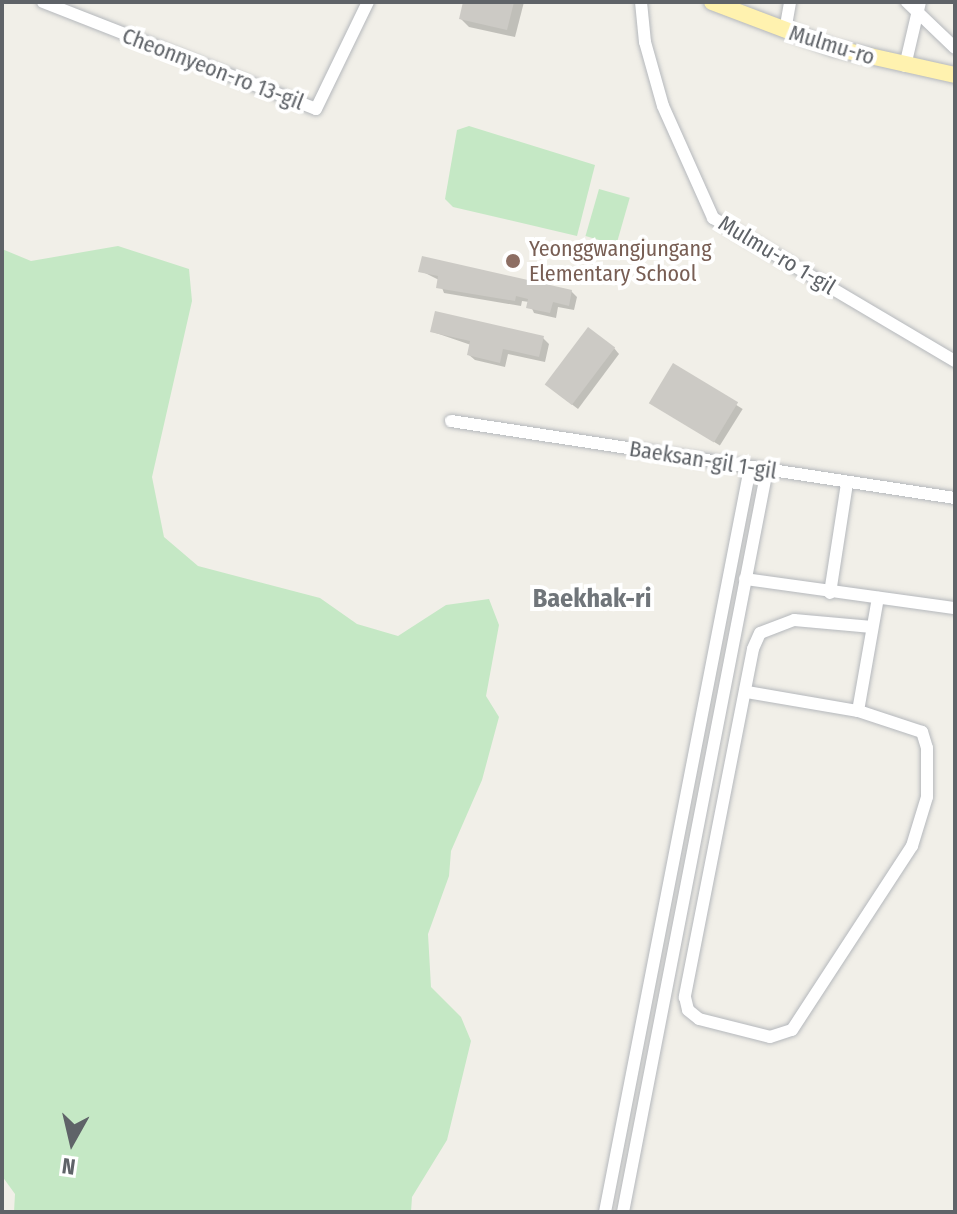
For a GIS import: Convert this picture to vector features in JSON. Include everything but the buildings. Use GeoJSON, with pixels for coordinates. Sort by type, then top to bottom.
{"type":"FeatureCollection","features":[{"type":"Feature","properties":{"kind":"main road","name":"Mulmu-ro"},"geometry":{"type":"LineString","coordinates":[[712,2],[785,31],[905,66],[955,75]]}},
{"type":"Feature","properties":{"kind":"street","name":"Cheonnyeon-ro 13-gil"},"geometry":{"type":"LineString","coordinates":[[43,2],[316,109],[368,2]]}},
{"type":"Feature","properties":{"kind":"street","name":"Mulmu-ro 1-gil"},"geometry":{"type":"LineString","coordinates":[[641,2],[645,42],[663,106],[713,218],[955,361]]}},
{"type":"Feature","properties":{"kind":"street"},"geometry":{"type":"LineString","coordinates":[[785,31],[790,2]]}},
{"type":"Feature","properties":{"kind":"street"},"geometry":{"type":"LineString","coordinates":[[907,2],[919,7],[955,48]]}},
{"type":"Feature","properties":{"kind":"street"},"geometry":{"type":"LineString","coordinates":[[905,66],[919,7]]}},
{"type":"Feature","properties":{"kind":"street","name":"Baeksan-gil 1-gil"},"geometry":{"type":"LineString","coordinates":[[451,421],[955,498]]}},
{"type":"Feature","properties":{"kind":"street"},"geometry":{"type":"LineString","coordinates":[[605,1212],[750,468]]}},
{"type":"Feature","properties":{"kind":"street"},"geometry":{"type":"LineString","coordinates":[[623,1212],[767,470]]}},
{"type":"Feature","properties":{"kind":"street"},"geometry":{"type":"LineString","coordinates":[[830,593],[847,483]]}},
{"type":"Feature","properties":{"kind":"street"},"geometry":{"type":"LineString","coordinates":[[745,579],[955,608]]}},
{"type":"Feature","properties":{"kind":"street"},"geometry":{"type":"LineString","coordinates":[[858,711],[878,598]]}},
{"type":"Feature","properties":{"kind":"street"},"geometry":{"type":"LineString","coordinates":[[747,692],[858,711],[922,732],[928,767],[921,823],[854,939],[792,1030],[770,1037],[699,1019],[688,1010],[685,997],[747,692],[760,633],[778,624],[872,627]]}},
{"type":"Feature","properties":{"kind":"green space"},"geometry":{"type":"Polygon","coordinates":[[[469,126],[595,165],[577,236],[453,207],[445,199],[457,130],[469,126]]]}},
{"type":"Feature","properties":{"kind":"green space"},"geometry":{"type":"Polygon","coordinates":[[[599,189],[630,198],[616,245],[585,236],[599,189]]]}},
{"type":"Feature","properties":{"kind":"green space"},"geometry":{"type":"Polygon","coordinates":[[[118,246],[189,269],[192,301],[152,477],[164,537],[198,566],[320,598],[357,624],[398,636],[446,605],[489,599],[499,625],[486,696],[499,717],[482,780],[451,851],[449,876],[428,934],[431,987],[461,1017],[471,1041],[447,1140],[412,1197],[411,1212],[14,1212],[15,1194],[2,1176],[2,249],[31,261],[118,246]]]}},
{"type":"Feature","properties":{"kind":"place","name":"Yeonggwangjungang Elementary School"},"geometry":{"type":"Point","coordinates":[513,261]}},
{"type":"Feature","properties":{"kind":"district","name":"Baekhak-ri"},"geometry":{"type":"Point","coordinates":[592,599]}}]}
